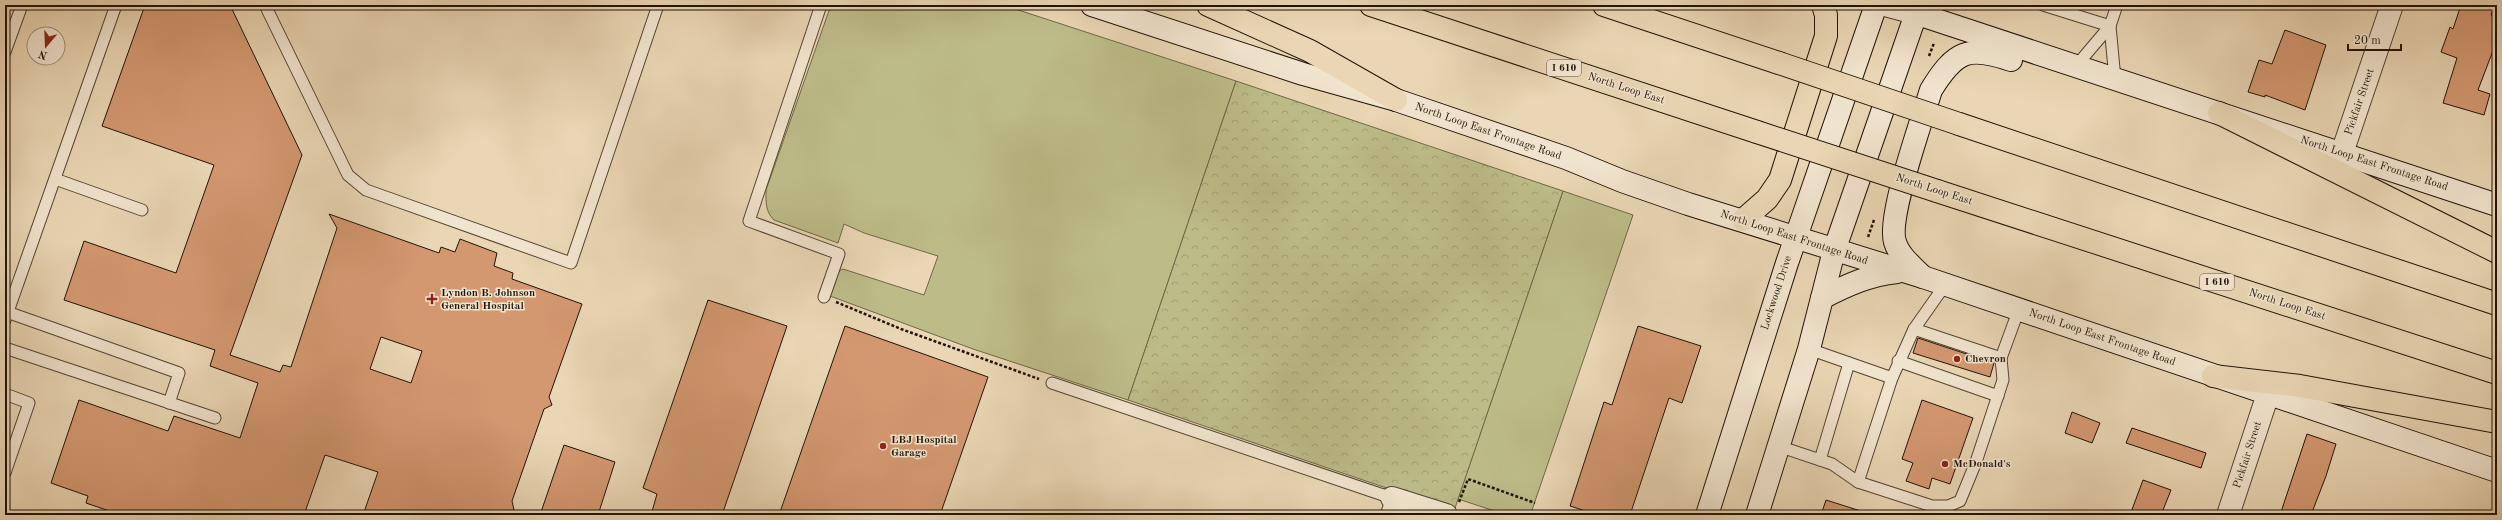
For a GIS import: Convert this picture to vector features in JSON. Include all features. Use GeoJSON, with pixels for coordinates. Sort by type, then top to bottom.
{"type":"FeatureCollection","features":[{"type":"Feature","properties":{"kind":"highway"},"geometry":{"type":"LineString","coordinates":[[1208,5],[1310,51],[1396,100]]}},
{"type":"Feature","properties":{"kind":"highway","name":"North Loop East"},"geometry":{"type":"LineString","coordinates":[[1371,5],[2497,373]]}},
{"type":"Feature","properties":{"kind":"highway"},"geometry":{"type":"LineString","coordinates":[[1604,5],[2497,304]]}},
{"type":"Feature","properties":{"kind":"highway"},"geometry":{"type":"LineString","coordinates":[[1743,220],[1773,192],[1786,164],[1826,36],[1826,15],[1823,5]]}},
{"type":"Feature","properties":{"kind":"highway"},"geometry":{"type":"LineString","coordinates":[[2219,114],[2497,252]]}},
{"type":"Feature","properties":{"kind":"highway"},"geometry":{"type":"LineString","coordinates":[[2213,376],[2300,386],[2497,422]]}},
{"type":"Feature","properties":{"kind":"main road","name":"North Loop East Frontage Road"},"geometry":{"type":"LineString","coordinates":[[1092,5],[1303,74],[1396,100],[1566,158],[1622,181],[1688,204],[1743,220],[1834,251],[1914,274],[2213,376],[2497,470]]}},
{"type":"Feature","properties":{"kind":"main road","name":"Lockwood Drive"},"geometry":{"type":"LineString","coordinates":[[1707,515],[1795,238],[1876,5]]}},
{"type":"Feature","properties":{"kind":"main road","name":"North Loop East Frontage Road"},"geometry":{"type":"LineString","coordinates":[[1885,5],[1917,9],[2076,66],[2497,205]]}},
{"type":"Feature","properties":{"kind":"main road","name":"Pickfair Street"},"geometry":{"type":"LineString","coordinates":[[2342,153],[2392,5]]}},
{"type":"Feature","properties":{"kind":"main road"},"geometry":{"type":"LineString","coordinates":[[1757,515],[1809,349],[1834,251],[1917,9]]}},
{"type":"Feature","properties":{"kind":"main road"},"geometry":{"type":"LineString","coordinates":[[1914,274],[1898,250],[1892,229],[1893,219],[1931,90],[1941,75],[1960,57],[1976,51],[1994,54],[2047,72],[2076,66]]}},
{"type":"Feature","properties":{"kind":"main road"},"geometry":{"type":"LineString","coordinates":[[1822,298],[1856,281],[1876,275],[1914,274]]}},
{"type":"Feature","properties":{"kind":"main road","name":"Pickfair Street"},"geometry":{"type":"LineString","coordinates":[[2228,515],[2268,394]]}},
{"type":"Feature","properties":{"kind":"main road"},"geometry":{"type":"LineString","coordinates":[[1389,506],[1452,511]]}},
{"type":"Feature","properties":{"kind":"lane"},"geometry":{"type":"LineString","coordinates":[[5,52],[22,5]]}},
{"type":"Feature","properties":{"kind":"lane"},"geometry":{"type":"LineString","coordinates":[[116,5],[6,316],[179,373],[169,403]]}},
{"type":"Feature","properties":{"kind":"lane"},"geometry":{"type":"LineString","coordinates":[[265,5],[348,175],[357,184],[366,190],[571,263],[658,5]]}},
{"type":"Feature","properties":{"kind":"lane"},"geometry":{"type":"LineString","coordinates":[[821,5],[749,221],[839,254],[824,297]]}},
{"type":"Feature","properties":{"kind":"lane"},"geometry":{"type":"LineString","coordinates":[[2043,5],[2110,26]]}},
{"type":"Feature","properties":{"kind":"lane"},"geometry":{"type":"LineString","coordinates":[[2076,66],[2110,26],[2117,5]]}},
{"type":"Feature","properties":{"kind":"lane"},"geometry":{"type":"LineString","coordinates":[[2110,26],[2115,79]]}},
{"type":"Feature","properties":{"kind":"lane"},"geometry":{"type":"LineString","coordinates":[[55,179],[142,210]]}},
{"type":"Feature","properties":{"kind":"lane"},"geometry":{"type":"LineString","coordinates":[[1858,482],[1898,361],[1914,330],[1945,285]]}},
{"type":"Feature","properties":{"kind":"lane"},"geometry":{"type":"LineString","coordinates":[[1778,446],[1832,464],[1858,482],[1932,506],[1955,504],[1960,501],[1976,462],[1998,396],[2003,380],[2001,358],[2019,309]]}},
{"type":"Feature","properties":{"kind":"lane"},"geometry":{"type":"LineString","coordinates":[[1914,330],[2001,358]]}},
{"type":"Feature","properties":{"kind":"lane"},"geometry":{"type":"LineString","coordinates":[[5,348],[215,418]]}},
{"type":"Feature","properties":{"kind":"lane"},"geometry":{"type":"LineString","coordinates":[[1809,349],[1892,378]]}},
{"type":"Feature","properties":{"kind":"lane"},"geometry":{"type":"LineString","coordinates":[[1898,361],[1998,396]]}},
{"type":"Feature","properties":{"kind":"lane"},"geometry":{"type":"LineString","coordinates":[[1820,460],[1849,363]]}},
{"type":"Feature","properties":{"kind":"lane"},"geometry":{"type":"LineString","coordinates":[[1052,383],[1389,506]]}},
{"type":"Feature","properties":{"kind":"lane"},"geometry":{"type":"LineString","coordinates":[[5,394],[29,403],[5,473]]}},
{"type":"Feature","properties":{"kind":"path"},"geometry":{"type":"LineString","coordinates":[[824,297],[900,329],[1052,383]]}},
{"type":"Feature","properties":{"kind":"path"},"geometry":{"type":"LineString","coordinates":[[1452,511],[1468,479],[1535,503]]}},
{"type":"Feature","properties":{"kind":"green space"},"geometry":{"type":"Polygon","coordinates":[[[831,5],[1003,5],[1236,81],[1128,400],[973,349],[830,296],[839,271],[843,269],[924,295],[938,256],[864,233],[844,224],[838,243],[774,220],[769,213],[766,190],[831,5]]]}},
{"type":"Feature","properties":{"kind":"green space"},"geometry":{"type":"Polygon","coordinates":[[[1236,81],[1563,191],[1454,511],[1128,400],[1236,81]]]}},
{"type":"Feature","properties":{"kind":"green space"},"geometry":{"type":"Polygon","coordinates":[[[1563,191],[1633,215],[1530,515],[1507,515],[1458,499],[1563,191]]]}},
{"type":"Feature","properties":{"kind":"building"},"geometry":{"type":"Polygon","coordinates":[[[145,5],[230,5],[302,155],[230,355],[280,372],[283,365],[291,367],[337,228],[329,214],[439,253],[441,247],[455,252],[460,239],[497,253],[494,266],[513,273],[512,279],[582,304],[549,397],[552,405],[544,409],[512,501],[514,510],[508,515],[363,515],[378,472],[325,455],[304,515],[121,515],[86,503],[88,496],[51,483],[79,400],[168,431],[174,416],[240,438],[258,383],[210,366],[215,350],[64,300],[84,241],[176,273],[214,165],[102,126],[145,5]],[[381,337],[370,369],[411,383],[422,351],[381,337]]]}},
{"type":"Feature","properties":{"kind":"building"},"geometry":{"type":"Polygon","coordinates":[[[2461,5],[2495,5],[2491,15],[2497,17],[2497,40],[2478,90],[2490,94],[2484,115],[2443,103],[2457,58],[2441,52],[2450,27],[2453,29],[2461,5]]]}},
{"type":"Feature","properties":{"kind":"building"},"geometry":{"type":"Polygon","coordinates":[[[2285,30],[2326,45],[2305,110],[2265,95],[2265,97],[2248,92],[2259,60],[2272,64],[2285,30]]]}},
{"type":"Feature","properties":{"kind":"building"},"geometry":{"type":"Polygon","coordinates":[[[708,300],[787,326],[722,515],[707,510],[705,515],[651,515],[657,494],[643,488],[708,300]]]}},
{"type":"Feature","properties":{"kind":"building","name":"LBJ Hospital Garage"},"geometry":{"type":"Polygon","coordinates":[[[845,326],[988,377],[940,515],[779,515],[845,326]]]}},
{"type":"Feature","properties":{"kind":"building"},"geometry":{"type":"Polygon","coordinates":[[[1638,326],[1701,346],[1682,403],[1669,398],[1630,515],[1598,515],[1570,506],[1604,402],[1612,405],[1638,326]]]}},
{"type":"Feature","properties":{"kind":"building"},"geometry":{"type":"Polygon","coordinates":[[[1918,338],[1994,363],[1990,377],[1913,353],[1918,338]]]}},
{"type":"Feature","properties":{"kind":"building"},"geometry":{"type":"Polygon","coordinates":[[[1922,400],[1973,418],[1950,484],[1932,478],[1929,489],[1906,481],[1913,463],[1902,459],[1922,400]]]}},
{"type":"Feature","properties":{"kind":"building"},"geometry":{"type":"Polygon","coordinates":[[[2072,412],[2100,423],[2092,443],[2065,433],[2072,412]]]}},
{"type":"Feature","properties":{"kind":"building"},"geometry":{"type":"Polygon","coordinates":[[[2132,428],[2206,453],[2201,468],[2126,443],[2132,428]]]}},
{"type":"Feature","properties":{"kind":"building"},"geometry":{"type":"Polygon","coordinates":[[[2307,434],[2336,444],[2326,476],[2311,515],[2280,515],[2307,434]]]}},
{"type":"Feature","properties":{"kind":"building"},"geometry":{"type":"Polygon","coordinates":[[[564,445],[615,462],[598,515],[540,515],[564,445]]]}},
{"type":"Feature","properties":{"kind":"building"},"geometry":{"type":"Polygon","coordinates":[[[2143,480],[2171,490],[2161,515],[2130,515],[2143,480]]]}},
{"type":"Feature","properties":{"kind":"building"},"geometry":{"type":"Polygon","coordinates":[[[1826,500],[1864,512],[1863,515],[1821,515],[1826,500]]]}},
{"type":"Feature","properties":{"kind":"place","name":"Lyndon B. Johnson General Hospital"},"geometry":{"type":"Point","coordinates":[432,299]}},
{"type":"Feature","properties":{"kind":"place","name":"Chevron"},"geometry":{"type":"Point","coordinates":[1957,359]}},
{"type":"Feature","properties":{"kind":"place","name":"LBJ Hospital Garage"},"geometry":{"type":"Point","coordinates":[883,446]}},
{"type":"Feature","properties":{"kind":"place","name":"McDonald's"},"geometry":{"type":"Point","coordinates":[1945,464]}}]}
